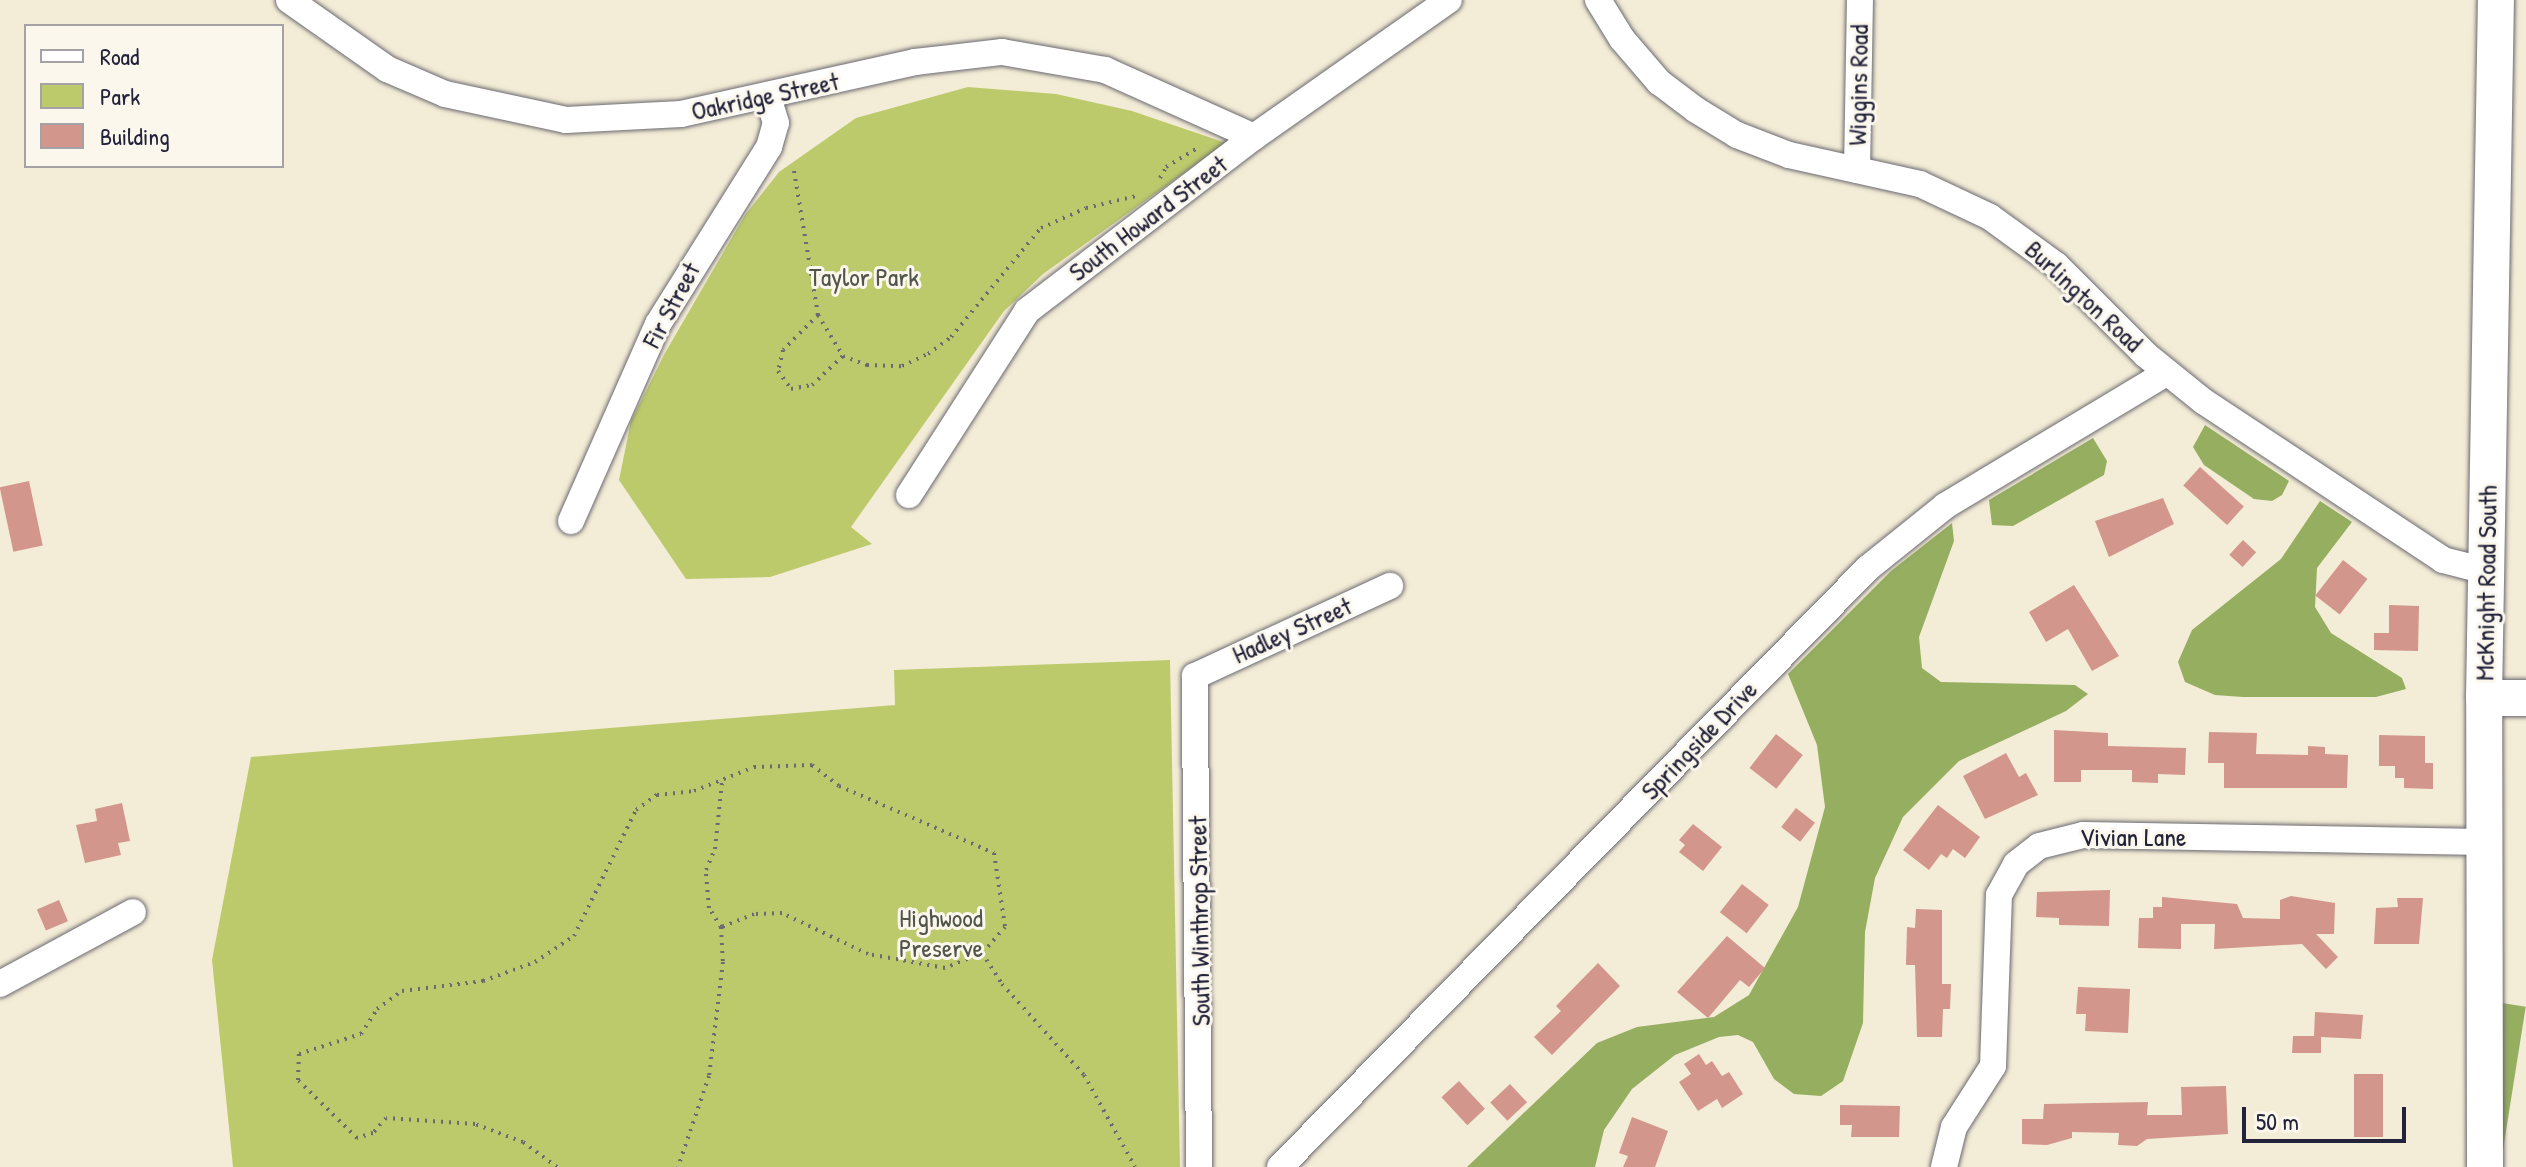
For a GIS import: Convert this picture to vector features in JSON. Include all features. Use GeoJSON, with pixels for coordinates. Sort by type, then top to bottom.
{"type":"FeatureCollection","features":[{"type":"Feature","properties":{"kind":"street","name":"Oakridge Street"},"geometry":{"type":"LineString","coordinates":[[289,0],[387,69],[445,94],[529,115],[645,119],[768,97],[928,59],[1002,52],[1105,70],[1254,137]]}},
{"type":"Feature","properties":{"kind":"street","name":"South Howard Street"},"geometry":{"type":"LineString","coordinates":[[909,495],[1027,311],[1254,137],[1449,0]]}},
{"type":"Feature","properties":{"kind":"street","name":"Burlington Road"},"geometry":{"type":"LineString","coordinates":[[1598,0],[1622,39],[1659,82],[1696,110],[1737,135],[1789,155],[1920,184],[2013,232],[2056,265],[2166,373],[2443,560],[2486,571]]}},
{"type":"Feature","properties":{"kind":"street","name":"Wiggins Road"},"geometry":{"type":"LineString","coordinates":[[1857,170],[1860,0]]}},
{"type":"Feature","properties":{"kind":"street","name":"McKnight Road South"},"geometry":{"type":"LineString","coordinates":[[2485,1167],[2484,698],[2496,0]]}},
{"type":"Feature","properties":{"kind":"street","name":"Fir Street"},"geometry":{"type":"LineString","coordinates":[[571,521],[658,324],[769,147],[776,123],[768,97]]}},
{"type":"Feature","properties":{"kind":"street","name":"Springside Drive"},"geometry":{"type":"LineString","coordinates":[[1280,1167],[1868,568],[1945,506],[2166,373]]}},
{"type":"Feature","properties":{"kind":"street","name":"Hadley Street"},"geometry":{"type":"LineString","coordinates":[[1195,676],[1390,586]]}},
{"type":"Feature","properties":{"kind":"street","name":"South Winthrop Street"},"geometry":{"type":"LineString","coordinates":[[1195,676],[1199,1167]]}},
{"type":"Feature","properties":{"kind":"street"},"geometry":{"type":"LineString","coordinates":[[2484,698],[2526,698]]}},
{"type":"Feature","properties":{"kind":"street","name":"Vivian Lane"},"geometry":{"type":"LineString","coordinates":[[1944,1167],[1954,1127],[1993,1066],[1999,895],[2016,864],[2039,846],[2083,835],[2484,842]]}},
{"type":"Feature","properties":{"kind":"street"},"geometry":{"type":"LineString","coordinates":[[0,984],[133,912]]}},
{"type":"Feature","properties":{"kind":"path"},"geometry":{"type":"LineString","coordinates":[[1158,185],[1166,167],[1228,125]]}},
{"type":"Feature","properties":{"kind":"path"},"geometry":{"type":"LineString","coordinates":[[794,171],[818,315],[843,356],[867,365],[902,366],[928,354],[951,337],[1041,228],[1146,191]]}},
{"type":"Feature","properties":{"kind":"path"},"geometry":{"type":"LineString","coordinates":[[818,315],[783,350],[778,371],[791,389],[812,385],[843,356]]}},
{"type":"Feature","properties":{"kind":"path"},"geometry":{"type":"LineString","coordinates":[[557,1167],[523,1142],[475,1124],[386,1118],[373,1133],[357,1138],[298,1080],[299,1054],[361,1034],[377,1009],[402,991],[483,981],[535,962],[574,936],[636,810],[657,795],[722,782],[754,767],[812,765],[839,786],[994,853],[1005,927],[982,953],[945,968],[868,954],[782,913],[754,914],[721,927]]}},
{"type":"Feature","properties":{"kind":"path"},"geometry":{"type":"LineString","coordinates":[[678,1167],[709,1076],[723,962],[721,927],[709,908],[706,870],[715,849],[722,782]]}},
{"type":"Feature","properties":{"kind":"path"},"geometry":{"type":"LineString","coordinates":[[982,953],[1002,984],[1084,1075],[1135,1167]]}},
{"type":"Feature","properties":{"kind":"green space","name":"Taylor Park"},"geometry":{"type":"Polygon","coordinates":[[[968,87],[1056,94],[1132,111],[1226,143],[1043,274],[1004,311],[851,527],[872,544],[770,577],[686,579],[619,480],[631,421],[665,353],[745,215],[779,172],[856,118],[968,87]]]}},
{"type":"Feature","properties":{"kind":"green space"},"geometry":{"type":"Polygon","coordinates":[[[2205,425],[2289,481],[2282,495],[2272,501],[2254,499],[2204,465],[2193,447],[2205,425]]]}},
{"type":"Feature","properties":{"kind":"green space"},"geometry":{"type":"Polygon","coordinates":[[[2093,438],[2107,461],[2104,475],[2013,526],[1992,525],[1989,500],[2093,438]]]}},
{"type":"Feature","properties":{"kind":"green space"},"geometry":{"type":"Polygon","coordinates":[[[2320,501],[2352,522],[2317,568],[2315,607],[2331,633],[2402,678],[2406,689],[2376,697],[2243,697],[2215,695],[2185,682],[2178,662],[2192,630],[2281,559],[2320,501]]]}},
{"type":"Feature","properties":{"kind":"green space"},"geometry":{"type":"Polygon","coordinates":[[[1952,523],[1954,541],[1919,637],[1922,668],[1941,682],[2075,685],[2088,694],[2066,711],[1959,761],[1903,817],[1875,878],[1865,932],[1863,1023],[1843,1081],[1821,1096],[1794,1094],[1774,1079],[1753,1042],[1738,1035],[1719,1037],[1675,1055],[1632,1089],[1604,1130],[1595,1167],[1467,1167],[1597,1043],[1637,1027],[1714,1017],[1749,995],[1798,907],[1825,807],[1817,745],[1788,674],[1891,571],[1952,523]]]}},
{"type":"Feature","properties":{"kind":"green space","name":"Highwood Preserve"},"geometry":{"type":"Polygon","coordinates":[[[1170,660],[1180,1167],[233,1167],[212,960],[251,757],[895,705],[894,670],[1170,660]]]}},
{"type":"Feature","properties":{"kind":"green space"},"geometry":{"type":"Polygon","coordinates":[[[2502,1003],[2526,1007],[2501,1161],[2478,1157],[2502,1003]]]}},
{"type":"Feature","properties":{"kind":"building"},"geometry":{"type":"Polygon","coordinates":[[[2200,467],[2244,506],[2227,525],[2183,486],[2200,467]]]}},
{"type":"Feature","properties":{"kind":"building"},"geometry":{"type":"Polygon","coordinates":[[[29,481],[43,546],[13,552],[0,487],[29,481]]]}},
{"type":"Feature","properties":{"kind":"building"},"geometry":{"type":"Polygon","coordinates":[[[2163,498],[2174,524],[2109,557],[2095,521],[2163,498]]]}},
{"type":"Feature","properties":{"kind":"building"},"geometry":{"type":"Polygon","coordinates":[[[2243,540],[2256,552],[2243,567],[2229,555],[2243,540]]]}},
{"type":"Feature","properties":{"kind":"building"},"geometry":{"type":"Polygon","coordinates":[[[2343,560],[2367,579],[2340,615],[2315,595],[2343,560]]]}},
{"type":"Feature","properties":{"kind":"building"},"geometry":{"type":"Polygon","coordinates":[[[2074,585],[2119,656],[2092,671],[2068,629],[2046,642],[2029,612],[2074,585]]]}},
{"type":"Feature","properties":{"kind":"building"},"geometry":{"type":"Polygon","coordinates":[[[2389,605],[2419,606],[2418,651],[2374,650],[2374,633],[2389,633],[2389,605]]]}},
{"type":"Feature","properties":{"kind":"building"},"geometry":{"type":"Polygon","coordinates":[[[2054,730],[2108,733],[2108,746],[2186,748],[2185,775],[2158,774],[2158,783],[2132,782],[2132,770],[2081,770],[2081,782],[2054,782],[2054,730]]]}},
{"type":"Feature","properties":{"kind":"building"},"geometry":{"type":"Polygon","coordinates":[[[2209,732],[2257,733],[2256,754],[2308,755],[2308,746],[2325,747],[2325,754],[2348,755],[2347,788],[2224,788],[2224,763],[2208,763],[2209,732]]]}},
{"type":"Feature","properties":{"kind":"building"},"geometry":{"type":"Polygon","coordinates":[[[1776,734],[1803,755],[1776,789],[1750,768],[1776,734]]]}},
{"type":"Feature","properties":{"kind":"building"},"geometry":{"type":"Polygon","coordinates":[[[2379,735],[2425,736],[2425,763],[2433,763],[2433,789],[2404,788],[2404,778],[2395,778],[2395,766],[2379,766],[2379,735]]]}},
{"type":"Feature","properties":{"kind":"building"},"geometry":{"type":"Polygon","coordinates":[[[2006,753],[2019,777],[2026,773],[2038,795],[1985,819],[1963,776],[2006,753]]]}},
{"type":"Feature","properties":{"kind":"building"},"geometry":{"type":"Polygon","coordinates":[[[122,803],[130,841],[118,843],[121,855],[85,863],[76,825],[97,821],[95,809],[122,803]]]}},
{"type":"Feature","properties":{"kind":"building"},"geometry":{"type":"Polygon","coordinates":[[[1938,805],[1980,837],[1965,858],[1953,849],[1947,858],[1941,854],[1929,870],[1903,850],[1938,805]]]}},
{"type":"Feature","properties":{"kind":"building"},"geometry":{"type":"Polygon","coordinates":[[[1796,808],[1815,823],[1800,842],[1781,827],[1796,808]]]}},
{"type":"Feature","properties":{"kind":"building"},"geometry":{"type":"Polygon","coordinates":[[[1693,824],[1722,847],[1703,871],[1679,852],[1685,845],[1679,840],[1693,824]]]}},
{"type":"Feature","properties":{"kind":"building"},"geometry":{"type":"Polygon","coordinates":[[[1742,884],[1769,905],[1747,933],[1720,912],[1742,884]]]}},
{"type":"Feature","properties":{"kind":"building"},"geometry":{"type":"Polygon","coordinates":[[[2110,890],[2109,926],[2059,925],[2059,918],[2036,917],[2037,892],[2110,890]]]}},
{"type":"Feature","properties":{"kind":"building"},"geometry":{"type":"Polygon","coordinates":[[[2291,896],[2335,903],[2334,934],[2316,934],[2338,957],[2326,969],[2302,944],[2214,949],[2215,924],[2181,924],[2181,949],[2138,948],[2139,918],[2153,918],[2153,907],[2162,907],[2162,897],[2237,904],[2243,918],[2280,919],[2280,900],[2291,896]]]}},
{"type":"Feature","properties":{"kind":"building"},"geometry":{"type":"Polygon","coordinates":[[[2397,898],[2423,898],[2419,944],[2374,944],[2376,908],[2398,907],[2397,898]]]}},
{"type":"Feature","properties":{"kind":"building"},"geometry":{"type":"Polygon","coordinates":[[[59,900],[68,921],[46,931],[37,909],[59,900]]]}},
{"type":"Feature","properties":{"kind":"building"},"geometry":{"type":"Polygon","coordinates":[[[1916,909],[1942,910],[1942,984],[1951,984],[1950,1009],[1943,1009],[1942,1037],[1917,1037],[1915,965],[1906,965],[1907,927],[1915,928],[1916,909]]]}},
{"type":"Feature","properties":{"kind":"building"},"geometry":{"type":"Polygon","coordinates":[[[1727,936],[1765,968],[1749,987],[1740,980],[1708,1018],[1677,992],[1727,936]]]}},
{"type":"Feature","properties":{"kind":"building"},"geometry":{"type":"Polygon","coordinates":[[[1598,963],[1620,986],[1552,1055],[1534,1037],[1561,1011],[1556,1006],[1598,963]]]}},
{"type":"Feature","properties":{"kind":"building"},"geometry":{"type":"Polygon","coordinates":[[[2078,987],[2130,989],[2128,1033],[2085,1031],[2086,1014],[2076,1014],[2078,987]]]}},
{"type":"Feature","properties":{"kind":"building"},"geometry":{"type":"Polygon","coordinates":[[[2315,1012],[2363,1015],[2361,1039],[2321,1037],[2321,1053],[2292,1053],[2293,1036],[2314,1036],[2315,1012]]]}},
{"type":"Feature","properties":{"kind":"building"},"geometry":{"type":"Polygon","coordinates":[[[1699,1054],[1706,1065],[1712,1061],[1722,1076],[1729,1072],[1743,1094],[1722,1108],[1717,1099],[1698,1111],[1679,1082],[1691,1074],[1684,1064],[1699,1054]]]}},
{"type":"Feature","properties":{"kind":"building"},"geometry":{"type":"Polygon","coordinates":[[[2354,1074],[2383,1074],[2383,1137],[2354,1137],[2354,1074]]]}},
{"type":"Feature","properties":{"kind":"building"},"geometry":{"type":"Polygon","coordinates":[[[1459,1081],[1485,1109],[1467,1125],[1441,1097],[1459,1081]]]}},
{"type":"Feature","properties":{"kind":"building"},"geometry":{"type":"Polygon","coordinates":[[[1510,1084],[1527,1102],[1507,1121],[1490,1102],[1510,1084]]]}},
{"type":"Feature","properties":{"kind":"building"},"geometry":{"type":"Polygon","coordinates":[[[2226,1086],[2228,1134],[2147,1139],[2137,1146],[2118,1145],[2119,1133],[2072,1132],[2072,1138],[2047,1145],[2022,1144],[2022,1119],[2043,1119],[2044,1104],[2148,1102],[2147,1115],[2182,1115],[2181,1087],[2226,1086]]]}},
{"type":"Feature","properties":{"kind":"building"},"geometry":{"type":"Polygon","coordinates":[[[1840,1105],[1900,1106],[1899,1137],[1851,1137],[1852,1125],[1840,1125],[1840,1105]]]}},
{"type":"Feature","properties":{"kind":"building"},"geometry":{"type":"Polygon","coordinates":[[[1632,1117],[1668,1131],[1655,1167],[1623,1167],[1628,1156],[1619,1153],[1632,1117]]]}}]}
